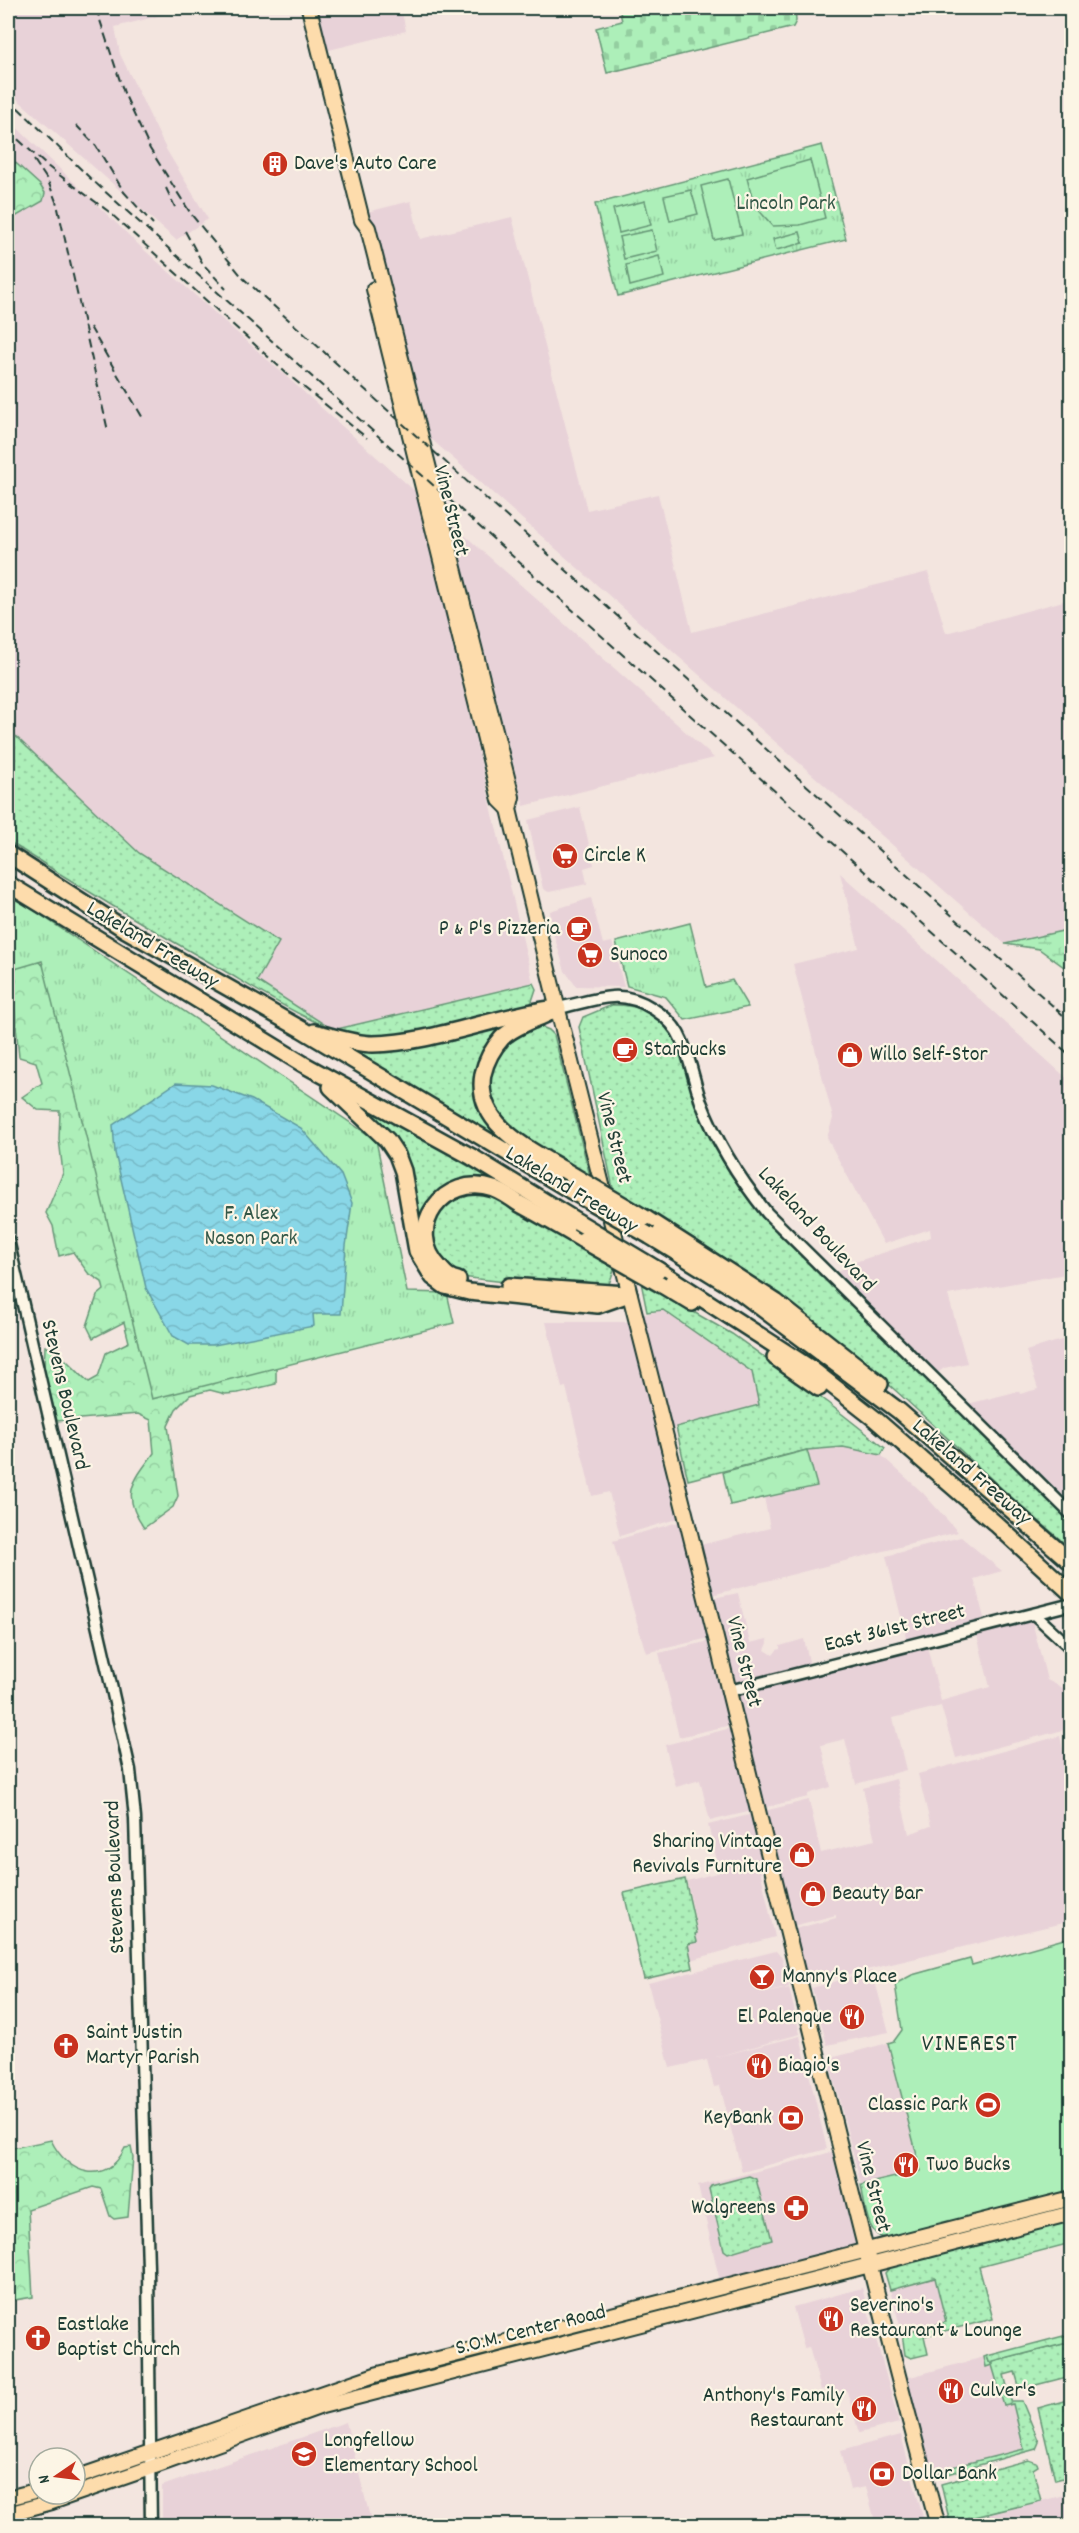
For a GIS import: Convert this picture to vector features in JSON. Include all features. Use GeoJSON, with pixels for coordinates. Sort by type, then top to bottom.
{"type":"FeatureCollection","features":[{"type":"Feature","properties":{"kind":"highway","name":"Lakeland Freeway"},"geometry":{"type":"LineString","coordinates":[[8,854],[126,930],[301,1029],[739,1291],[899,1411],[1071,1563]]}},
{"type":"Feature","properties":{"kind":"highway","name":"Lakeland Freeway"},"geometry":{"type":"LineString","coordinates":[[8,884],[303,1064],[472,1157],[658,1270],[810,1368],[875,1419],[996,1524],[1071,1594]]}},
{"type":"Feature","properties":{"kind":"highway"},"geometry":{"type":"LineString","coordinates":[[301,1029],[370,1044],[401,1042],[530,1011],[558,1008]]}},
{"type":"Feature","properties":{"kind":"highway"},"geometry":{"type":"LineString","coordinates":[[558,1008],[503,1037],[486,1062],[481,1085],[485,1106],[498,1125],[517,1142],[645,1218],[776,1302],[842,1352],[957,1453],[992,1492]]}},
{"type":"Feature","properties":{"kind":"highway"},"geometry":{"type":"LineString","coordinates":[[303,1064],[344,1098],[387,1140],[403,1171],[417,1251],[424,1266],[445,1286],[469,1292],[598,1305],[629,1294]]}},
{"type":"Feature","properties":{"kind":"highway"},"geometry":{"type":"LineString","coordinates":[[629,1294],[479,1283],[449,1278],[432,1261],[426,1243],[425,1225],[435,1204],[448,1193],[465,1186],[494,1189],[707,1312],[808,1379],[895,1448],[940,1476]]}},
{"type":"Feature","properties":{"kind":"main road","name":"Vine Street"},"geometry":{"type":"LineString","coordinates":[[309,8],[362,220],[368,228],[512,797],[509,809],[558,1008],[868,2257],[938,2526]]}},
{"type":"Feature","properties":{"kind":"main road","name":"S.O.M. Center Road"},"geometry":{"type":"LineString","coordinates":[[8,2514],[52,2502],[322,2406],[868,2257],[1071,2198]]}},
{"type":"Feature","properties":{"kind":"main road","name":"S.O.M. Center Road"},"geometry":{"type":"LineString","coordinates":[[87,2474],[375,2375],[868,2257],[1071,2213]]}},
{"type":"Feature","properties":{"kind":"main road"},"geometry":{"type":"LineString","coordinates":[[8,2498],[27,2493]]}},
{"type":"Feature","properties":{"kind":"street","name":"Lakeland Boulevard"},"geometry":{"type":"LineString","coordinates":[[558,1008],[612,997],[628,998],[642,1003],[663,1016],[682,1039],[700,1099],[716,1137],[737,1175],[766,1213],[1071,1515]]}},
{"type":"Feature","properties":{"kind":"street","name":"Stevens Boulevard"},"geometry":{"type":"LineString","coordinates":[[8,1240],[111,1685],[132,1786],[144,2107],[152,2467],[151,2526]]}},
{"type":"Feature","properties":{"kind":"street","name":"East 361st Street"},"geometry":{"type":"LineString","coordinates":[[729,1691],[1071,1604]]}},
{"type":"Feature","properties":{"kind":"street"},"geometry":{"type":"LineString","coordinates":[[1034,1614],[1071,1649]]}},
{"type":"Feature","properties":{"kind":"shaded area"},"geometry":{"type":"Polygon","coordinates":[[[8,8],[190,8],[115,27],[120,54],[166,149],[208,219],[176,240],[8,91],[8,8]]]}},
{"type":"Feature","properties":{"kind":"shaded area"},"geometry":{"type":"Polygon","coordinates":[[[314,8],[401,8],[406,31],[325,51],[314,8]]]}},
{"type":"Feature","properties":{"kind":"shaded area"},"geometry":{"type":"Polygon","coordinates":[[[8,119],[141,247],[417,493],[533,983],[333,1030],[257,981],[279,942],[139,853],[8,731],[8,119]]]}},
{"type":"Feature","properties":{"kind":"shaded area"},"geometry":{"type":"Polygon","coordinates":[[[411,201],[420,239],[512,217],[587,510],[658,494],[692,632],[928,572],[946,633],[1071,599],[1071,929],[1005,944],[422,431],[367,212],[411,201]]]}},
{"type":"Feature","properties":{"kind":"shaded area"},"geometry":{"type":"Polygon","coordinates":[[[452,524],[677,724],[714,758],[524,806],[452,524]]]}},
{"type":"Feature","properties":{"kind":"shaded area"},"geometry":{"type":"Polygon","coordinates":[[[580,807],[594,865],[584,868],[587,884],[549,892],[543,889],[528,820],[580,807]]]}},
{"type":"Feature","properties":{"kind":"shaded area"},"geometry":{"type":"Polygon","coordinates":[[[840,873],[1071,1082],[1071,1273],[948,1295],[967,1363],[944,1368],[934,1376],[834,1275],[849,1264],[931,1237],[930,1229],[884,1244],[827,1138],[833,1118],[793,964],[859,948],[840,873]]]}},
{"type":"Feature","properties":{"kind":"shaded area"},"geometry":{"type":"Polygon","coordinates":[[[591,898],[603,944],[612,942],[624,987],[576,986],[565,971],[552,929],[550,911],[591,898]]]}},
{"type":"Feature","properties":{"kind":"shaded area"},"geometry":{"type":"Polygon","coordinates":[[[663,1310],[752,1372],[759,1405],[667,1430],[638,1316],[663,1310]]]}},
{"type":"Feature","properties":{"kind":"shaded area"},"geometry":{"type":"Polygon","coordinates":[[[546,1322],[633,1322],[683,1517],[620,1536],[609,1492],[592,1496],[566,1387],[562,1388],[546,1322]]]}},
{"type":"Feature","properties":{"kind":"shaded area"},"geometry":{"type":"Polygon","coordinates":[[[1071,1337],[1071,1507],[964,1405],[1019,1391],[1020,1394],[1038,1389],[1026,1351],[1071,1337]]]}},
{"type":"Feature","properties":{"kind":"shaded area"},"geometry":{"type":"Polygon","coordinates":[[[843,1447],[881,1455],[923,1493],[958,1532],[708,1596],[696,1546],[770,1528],[764,1497],[816,1486],[807,1450],[843,1447]]]}},
{"type":"Feature","properties":{"kind":"shaded area"},"geometry":{"type":"Polygon","coordinates":[[[685,1520],[713,1637],[646,1653],[613,1541],[685,1520]]]}},
{"type":"Feature","properties":{"kind":"shaded area"},"geometry":{"type":"Polygon","coordinates":[[[961,1537],[1002,1571],[974,1579],[985,1622],[907,1641],[886,1556],[961,1537]]]}},
{"type":"Feature","properties":{"kind":"shaded area"},"geometry":{"type":"Polygon","coordinates":[[[738,1593],[750,1643],[767,1639],[765,1650],[773,1655],[780,1649],[780,1646],[804,1639],[810,1666],[730,1689],[709,1599],[738,1593]]]}},
{"type":"Feature","properties":{"kind":"shaded area"},"geometry":{"type":"Polygon","coordinates":[[[1031,1617],[1047,1680],[1071,1692],[1071,1728],[956,1758],[941,1706],[893,1718],[906,1770],[856,1784],[845,1739],[821,1745],[831,1787],[808,1794],[808,1797],[758,1809],[731,1692],[926,1643],[941,1701],[990,1687],[976,1631],[1031,1617]]]}},
{"type":"Feature","properties":{"kind":"shaded area"},"geometry":{"type":"Polygon","coordinates":[[[714,1640],[735,1724],[679,1737],[659,1653],[714,1640]]]}},
{"type":"Feature","properties":{"kind":"shaded area"},"geometry":{"type":"Polygon","coordinates":[[[735,1727],[756,1810],[710,1821],[700,1780],[676,1787],[665,1745],[735,1727]]]}},
{"type":"Feature","properties":{"kind":"shaded area"},"geometry":{"type":"Polygon","coordinates":[[[1060,1736],[1064,1754],[1071,1751],[1071,1921],[804,1985],[791,1930],[836,1918],[836,1915],[789,1927],[760,1812],[809,1800],[821,1853],[875,1840],[863,1788],[896,1779],[909,1834],[931,1826],[918,1774],[1060,1736]]]}},
{"type":"Feature","properties":{"kind":"shaded area"},"geometry":{"type":"Polygon","coordinates":[[[757,1813],[770,1862],[759,1865],[775,1937],[691,1960],[688,1945],[697,1942],[696,1934],[698,1933],[687,1881],[720,1872],[708,1825],[757,1813]]]}},
{"type":"Feature","properties":{"kind":"shaded area"},"geometry":{"type":"Polygon","coordinates":[[[776,1951],[782,1958],[789,1987],[758,1995],[789,1988],[800,2034],[716,2057],[800,2036],[827,2149],[742,2172],[720,2086],[714,2087],[707,2060],[670,2068],[648,1983],[776,1951]]]}},
{"type":"Feature","properties":{"kind":"shaded area"},"geometry":{"type":"Polygon","coordinates":[[[872,1971],[889,2032],[827,2045],[812,1988],[872,1971]]]}},
{"type":"Feature","properties":{"kind":"shaded area"},"geometry":{"type":"Polygon","coordinates":[[[888,2043],[921,2172],[861,2185],[830,2064],[835,2057],[888,2043]]]}},
{"type":"Feature","properties":{"kind":"shaded area"},"geometry":{"type":"Polygon","coordinates":[[[832,2152],[857,2251],[721,2286],[698,2186],[832,2152]]]}},
{"type":"Feature","properties":{"kind":"shaded area"},"geometry":{"type":"Polygon","coordinates":[[[935,2278],[946,2322],[902,2333],[890,2290],[935,2278]]]}},
{"type":"Feature","properties":{"kind":"shaded area"},"geometry":{"type":"Polygon","coordinates":[[[862,2288],[899,2423],[859,2433],[847,2391],[834,2394],[832,2387],[821,2390],[809,2347],[804,2348],[793,2307],[862,2288]]]}},
{"type":"Feature","properties":{"kind":"shaded area"},"geometry":{"type":"Polygon","coordinates":[[[984,2357],[986,2367],[992,2364],[1004,2405],[1013,2404],[1024,2450],[952,2467],[952,2469],[927,2476],[903,2379],[984,2357]]]}},
{"type":"Feature","properties":{"kind":"shaded area","name":"Longfellow Elementary School"},"geometry":{"type":"Polygon","coordinates":[[[346,2422],[372,2525],[162,2525],[162,2486],[346,2422]]]}},
{"type":"Feature","properties":{"kind":"shaded area"},"geometry":{"type":"Polygon","coordinates":[[[901,2435],[925,2525],[876,2525],[866,2487],[850,2490],[840,2451],[901,2435]]]}},
{"type":"Feature","properties":{"kind":"shaded area"},"geometry":{"type":"Polygon","coordinates":[[[1071,2493],[1071,2525],[943,2526],[1004,2511],[1071,2493]]]}},
{"type":"Feature","properties":{"kind":"green space"},"geometry":{"type":"Polygon","coordinates":[[[619,8],[795,8],[796,21],[793,27],[607,73],[596,28],[622,21],[619,8]]]}},
{"type":"Feature","properties":{"kind":"green space","name":"Lincoln Park"},"geometry":{"type":"Polygon","coordinates":[[[822,145],[846,239],[618,296],[595,204],[822,145]]]}},
{"type":"Feature","properties":{"kind":"green space"},"geometry":{"type":"Polygon","coordinates":[[[8,156],[40,185],[45,193],[43,201],[8,221],[8,156]]]}},
{"type":"Feature","properties":{"kind":"green space"},"geometry":{"type":"Polygon","coordinates":[[[810,160],[825,218],[800,225],[773,226],[754,205],[747,178],[810,160]]]}},
{"type":"Feature","properties":{"kind":"green space"},"geometry":{"type":"Polygon","coordinates":[[[728,179],[742,234],[714,240],[701,186],[728,179]]]}},
{"type":"Feature","properties":{"kind":"green space"},"geometry":{"type":"Polygon","coordinates":[[[691,190],[698,214],[670,221],[664,196],[691,190]]]}},
{"type":"Feature","properties":{"kind":"green space"},"geometry":{"type":"Polygon","coordinates":[[[645,201],[651,225],[619,233],[613,209],[645,201]]]}},
{"type":"Feature","properties":{"kind":"green space"},"geometry":{"type":"Polygon","coordinates":[[[652,230],[657,251],[624,259],[619,237],[652,230]]]}},
{"type":"Feature","properties":{"kind":"green space"},"geometry":{"type":"Polygon","coordinates":[[[800,232],[803,243],[776,250],[773,239],[800,232]]]}},
{"type":"Feature","properties":{"kind":"green space"},"geometry":{"type":"Polygon","coordinates":[[[659,256],[664,277],[630,286],[626,265],[659,256]]]}},
{"type":"Feature","properties":{"kind":"green space"},"geometry":{"type":"Polygon","coordinates":[[[9,730],[139,853],[279,942],[257,981],[329,1028],[297,1013],[168,939],[8,841],[9,730]]]}},
{"type":"Feature","properties":{"kind":"green space","name":"F. Alex Nason Park"},"geometry":{"type":"Polygon","coordinates":[[[8,893],[376,1140],[407,1292],[447,1293],[454,1323],[152,1399],[42,961],[8,971],[8,893]]]}},
{"type":"Feature","properties":{"kind":"green space"},"geometry":{"type":"Polygon","coordinates":[[[690,923],[706,987],[732,980],[748,1007],[685,1020],[666,997],[627,986],[616,942],[690,923]]]}},
{"type":"Feature","properties":{"kind":"green space"},"geometry":{"type":"Polygon","coordinates":[[[1071,929],[1071,972],[1039,949],[1005,944],[1071,929]]]}},
{"type":"Feature","properties":{"kind":"green space"},"geometry":{"type":"Polygon","coordinates":[[[8,947],[24,953],[64,978],[276,1364],[276,1384],[238,1393],[225,1394],[210,1390],[190,1395],[176,1409],[168,1426],[178,1496],[173,1507],[144,1528],[137,1516],[131,1497],[135,1481],[154,1453],[151,1420],[138,1414],[57,1421],[44,1371],[45,1346],[63,1357],[89,1382],[98,1377],[106,1353],[129,1342],[124,1322],[93,1338],[87,1326],[97,1296],[104,1290],[102,1282],[88,1273],[73,1252],[59,1256],[53,1226],[46,1213],[63,1173],[59,1139],[60,1111],[38,1110],[22,1097],[42,1083],[36,1062],[19,1057],[13,995],[16,980],[8,981],[8,947]]]}},
{"type":"Feature","properties":{"kind":"green space"},"geometry":{"type":"Polygon","coordinates":[[[533,983],[536,989],[531,1004],[413,1034],[375,1039],[334,1030],[533,983]]]}},
{"type":"Feature","properties":{"kind":"green space"},"geometry":{"type":"Polygon","coordinates":[[[612,1005],[634,1007],[651,1013],[664,1022],[679,1049],[712,1140],[740,1187],[777,1231],[1071,1522],[1071,1549],[1004,1491],[883,1379],[821,1327],[735,1265],[614,1193],[579,1027],[583,1017],[612,1005]]]}},
{"type":"Feature","properties":{"kind":"green space"},"geometry":{"type":"Polygon","coordinates":[[[510,1024],[494,1038],[484,1052],[477,1067],[475,1082],[477,1097],[483,1113],[507,1143],[334,1043],[510,1024]]]}},
{"type":"Feature","properties":{"kind":"green space"},"geometry":{"type":"Polygon","coordinates":[[[539,1026],[554,1035],[591,1180],[516,1135],[490,1104],[489,1075],[495,1059],[510,1039],[539,1026]]]}},
{"type":"Feature","properties":{"kind":"green space"},"geometry":{"type":"Polygon","coordinates":[[[352,1097],[502,1186],[467,1182],[421,1231],[408,1178],[352,1097]]]}},
{"type":"Feature","properties":{"kind":"green space"},"geometry":{"type":"Polygon","coordinates":[[[467,1192],[489,1192],[613,1262],[614,1270],[609,1284],[600,1287],[538,1285],[459,1277],[446,1269],[429,1240],[440,1210],[467,1192]]]}},
{"type":"Feature","properties":{"kind":"green space"},"geometry":{"type":"Polygon","coordinates":[[[641,1282],[732,1334],[828,1403],[885,1448],[881,1455],[843,1447],[807,1450],[688,1480],[676,1427],[759,1405],[752,1372],[663,1310],[647,1312],[641,1282]]]}},
{"type":"Feature","properties":{"kind":"green space"},"geometry":{"type":"Polygon","coordinates":[[[807,1450],[817,1486],[730,1505],[723,1472],[807,1450]]]}},
{"type":"Feature","properties":{"kind":"green space"},"geometry":{"type":"Polygon","coordinates":[[[685,1879],[697,1933],[695,1934],[697,1942],[688,1944],[693,1968],[644,1979],[624,1893],[685,1879]]]}},
{"type":"Feature","properties":{"kind":"green space","name":"Classic Park"},"geometry":{"type":"Polygon","coordinates":[[[1071,1937],[1071,2192],[889,2238],[881,2237],[871,2227],[861,2185],[921,2171],[888,2043],[894,2041],[902,2030],[895,1984],[912,1975],[970,1959],[972,1965],[1071,1937]]]}},
{"type":"Feature","properties":{"kind":"green space"},"geometry":{"type":"Polygon","coordinates":[[[51,2140],[67,2161],[87,2172],[97,2172],[108,2168],[117,2161],[125,2148],[131,2147],[133,2157],[128,2217],[114,2219],[110,2216],[101,2189],[93,2187],[28,2209],[33,2297],[8,2301],[8,2149],[51,2140]]]}},
{"type":"Feature","properties":{"kind":"green space"},"geometry":{"type":"Polygon","coordinates":[[[749,2176],[756,2179],[772,2240],[728,2253],[724,2250],[709,2189],[711,2186],[749,2176]]]}},
{"type":"Feature","properties":{"kind":"green space"},"geometry":{"type":"Polygon","coordinates":[[[1071,2221],[1071,2243],[979,2267],[993,2319],[924,2336],[928,2354],[911,2358],[905,2355],[902,2333],[946,2322],[935,2278],[890,2290],[885,2273],[893,2264],[904,2264],[1071,2221]]]}},
{"type":"Feature","properties":{"kind":"green space"},"geometry":{"type":"Polygon","coordinates":[[[1071,2334],[1071,2342],[993,2362],[993,2364],[989,2362],[987,2356],[1071,2334]]]}},
{"type":"Feature","properties":{"kind":"green space"},"geometry":{"type":"Polygon","coordinates":[[[1071,2342],[1071,2376],[1020,2389],[1015,2372],[1004,2375],[1011,2401],[1022,2401],[1039,2442],[1036,2449],[940,2476],[939,2472],[952,2469],[952,2467],[1024,2449],[1013,2404],[1004,2406],[992,2365],[986,2367],[984,2357],[987,2356],[989,2362],[992,2362],[1071,2342]]]}},
{"type":"Feature","properties":{"kind":"green space"},"geometry":{"type":"Polygon","coordinates":[[[1071,2399],[1071,2476],[1055,2480],[1038,2408],[1071,2399]]]}},
{"type":"Feature","properties":{"kind":"green space"},"geometry":{"type":"Polygon","coordinates":[[[1028,2460],[1037,2463],[1038,2466],[1033,2469],[1041,2501],[950,2523],[941,2484],[1028,2460]]]}},
{"type":"Feature","properties":{"kind":"water"},"geometry":{"type":"Polygon","coordinates":[[[176,1083],[212,1085],[252,1100],[301,1128],[341,1175],[352,1203],[341,1314],[313,1314],[314,1326],[214,1345],[189,1345],[173,1336],[146,1288],[115,1153],[113,1125],[176,1083]]]}},
{"type":"Feature","properties":{"kind":"railway"},"geometry":{"type":"LineString","coordinates":[[96,8],[124,93],[150,149],[191,214],[243,278],[1072,1023]]}},
{"type":"Feature","properties":{"kind":"railway"},"geometry":{"type":"LineString","coordinates":[[8,98],[90,178],[1072,1057]]}},
{"type":"Feature","properties":{"kind":"railway"},"geometry":{"type":"LineString","coordinates":[[76,125],[96,146],[124,192],[153,224]]}},
{"type":"Feature","properties":{"kind":"railway"},"geometry":{"type":"LineString","coordinates":[[8,130],[47,166],[108,211],[286,373],[367,438]]}},
{"type":"Feature","properties":{"kind":"railway"},"geometry":{"type":"LineString","coordinates":[[34,160],[48,181],[57,204],[108,431]]}},
{"type":"Feature","properties":{"kind":"railway"},"geometry":{"type":"LineString","coordinates":[[166,188],[175,207]]}},
{"type":"Feature","properties":{"kind":"railway"},"geometry":{"type":"LineString","coordinates":[[185,231],[203,264],[226,289]]}},
{"type":"Feature","properties":{"kind":"railway"},"geometry":{"type":"LineString","coordinates":[[90,327],[144,420]]}},
{"type":"Feature","properties":{"kind":"place","name":"Dave's Auto Care"},"geometry":{"type":"Point","coordinates":[275,164]}},
{"type":"Feature","properties":{"kind":"place","name":"Circle K"},"geometry":{"type":"Point","coordinates":[565,856]}},
{"type":"Feature","properties":{"kind":"place","name":"P & P's Pizzeria"},"geometry":{"type":"Point","coordinates":[579,929]}},
{"type":"Feature","properties":{"kind":"place","name":"Sunoco"},"geometry":{"type":"Point","coordinates":[590,955]}},
{"type":"Feature","properties":{"kind":"place","name":"Starbucks"},"geometry":{"type":"Point","coordinates":[625,1050]}},
{"type":"Feature","properties":{"kind":"place","name":"Willo Self-Stor"},"geometry":{"type":"Point","coordinates":[850,1055]}},
{"type":"Feature","properties":{"kind":"place","name":"Sharing Vintage Revivals Furniture"},"geometry":{"type":"Point","coordinates":[802,1855]}},
{"type":"Feature","properties":{"kind":"place","name":"Beauty Bar"},"geometry":{"type":"Point","coordinates":[813,1894]}},
{"type":"Feature","properties":{"kind":"place","name":"Manny's Place"},"geometry":{"type":"Point","coordinates":[762,1977]}},
{"type":"Feature","properties":{"kind":"place","name":"El Palenque"},"geometry":{"type":"Point","coordinates":[852,2017]}},
{"type":"Feature","properties":{"kind":"place","name":"Saint Justin Martyr Parish"},"geometry":{"type":"Point","coordinates":[66,2046]}},
{"type":"Feature","properties":{"kind":"place","name":"Biagio's"},"geometry":{"type":"Point","coordinates":[759,2066]}},
{"type":"Feature","properties":{"kind":"place","name":"Classic Park"},"geometry":{"type":"Point","coordinates":[988,2105]}},
{"type":"Feature","properties":{"kind":"place","name":"KeyBank"},"geometry":{"type":"Point","coordinates":[791,2118]}},
{"type":"Feature","properties":{"kind":"place","name":"Two Bucks"},"geometry":{"type":"Point","coordinates":[906,2165]}},
{"type":"Feature","properties":{"kind":"place","name":"Walgreens"},"geometry":{"type":"Point","coordinates":[796,2208]}},
{"type":"Feature","properties":{"kind":"place","name":"Severino's Restaurant & Lounge"},"geometry":{"type":"Point","coordinates":[831,2319]}},
{"type":"Feature","properties":{"kind":"place","name":"Eastlake Baptist Church"},"geometry":{"type":"Point","coordinates":[38,2338]}},
{"type":"Feature","properties":{"kind":"place","name":"Culver's"},"geometry":{"type":"Point","coordinates":[951,2391]}},
{"type":"Feature","properties":{"kind":"place","name":"Anthony's Family Restaurant"},"geometry":{"type":"Point","coordinates":[864,2409]}},
{"type":"Feature","properties":{"kind":"place","name":"Longfellow Elementary School"},"geometry":{"type":"Point","coordinates":[304,2454]}},
{"type":"Feature","properties":{"kind":"place","name":"Dollar Bank"},"geometry":{"type":"Point","coordinates":[882,2474]}},
{"type":"Feature","properties":{"kind":"district","name":"VINEREST"},"geometry":{"type":"Point","coordinates":[970,2045]}}]}
